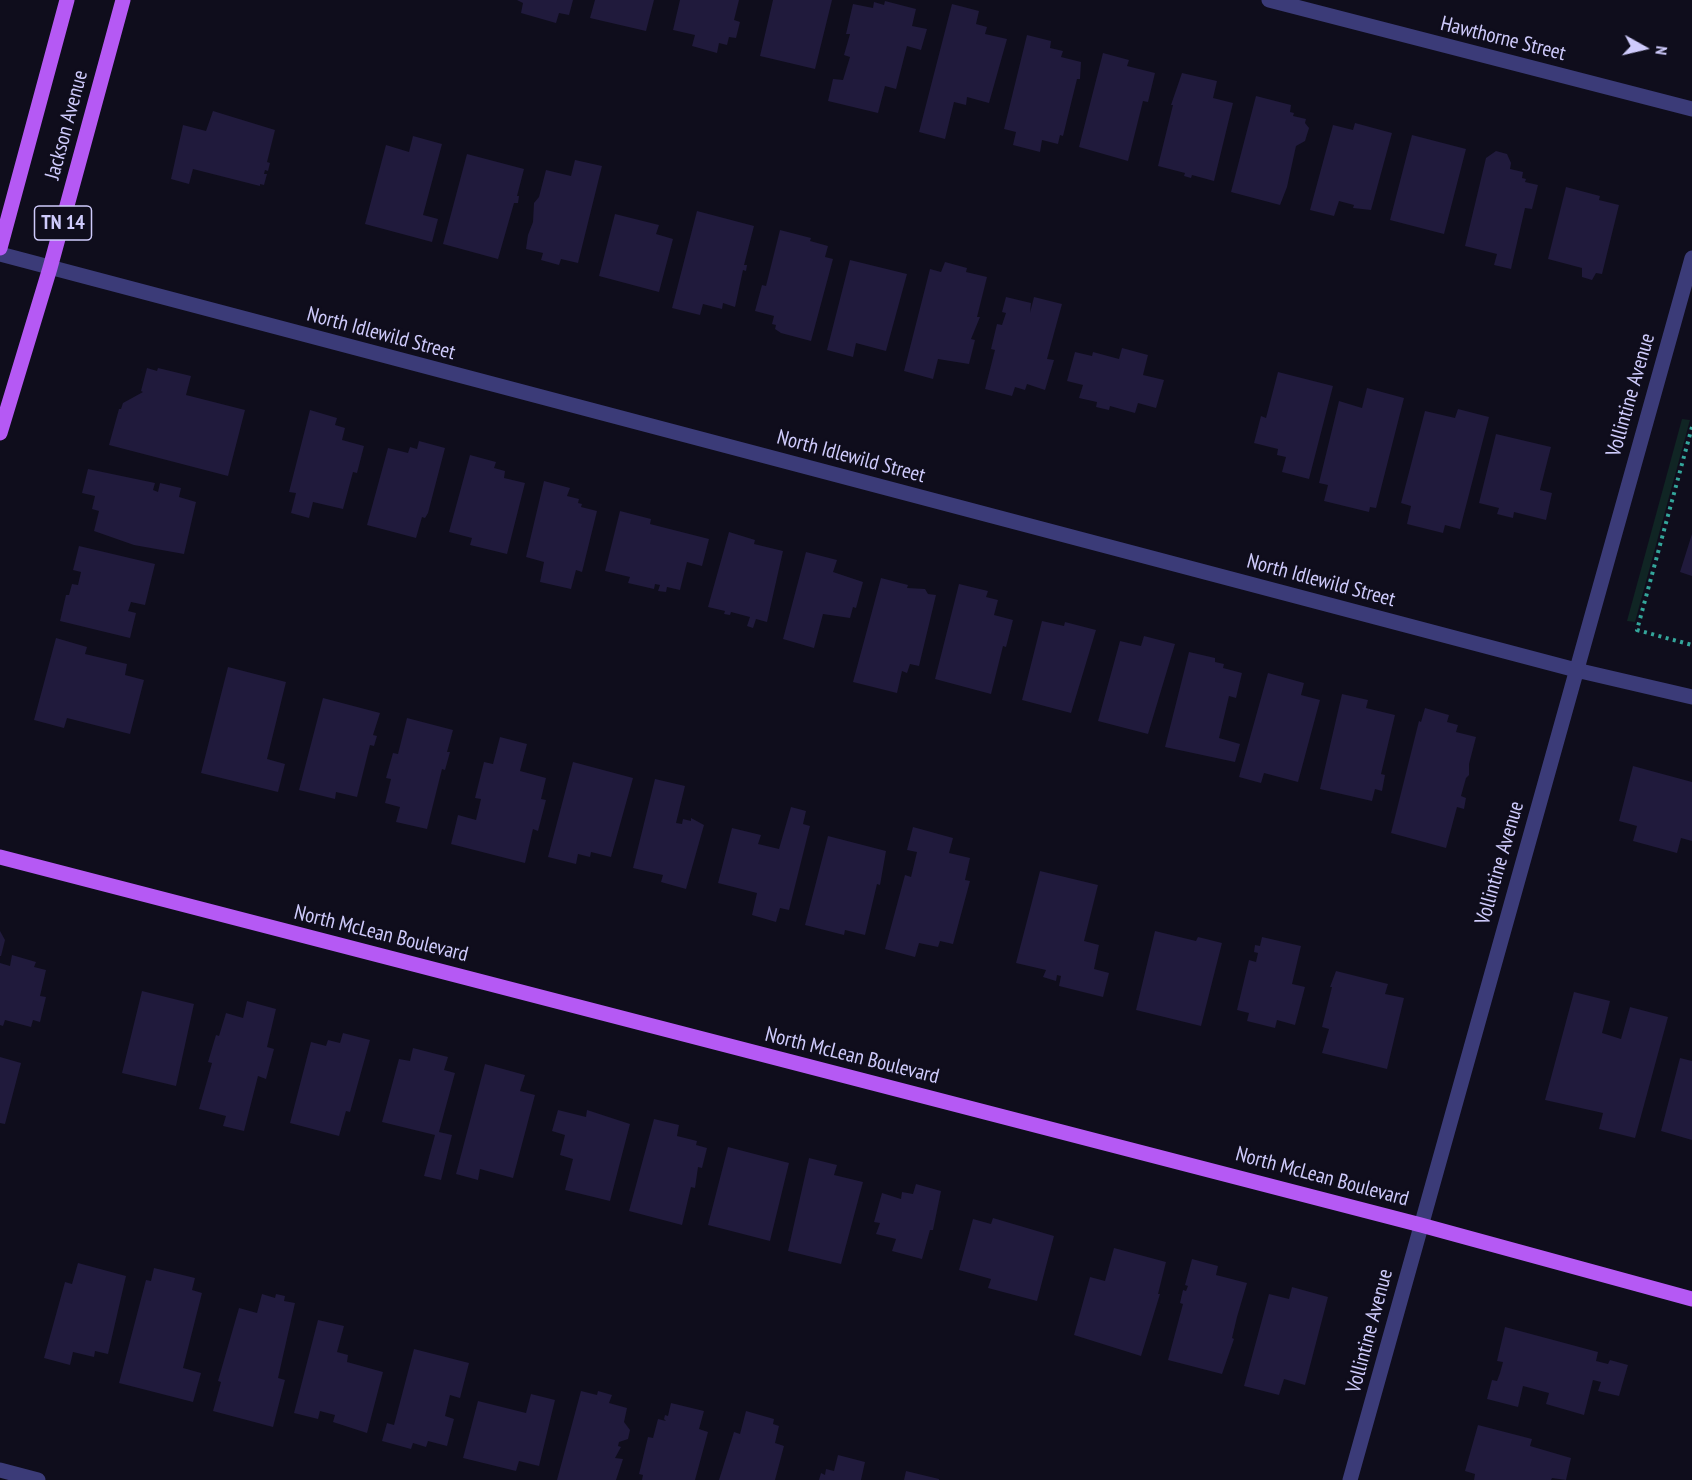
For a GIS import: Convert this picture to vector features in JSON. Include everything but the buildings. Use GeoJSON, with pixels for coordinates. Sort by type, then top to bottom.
{"type":"FeatureCollection","features":[{"type":"Feature","properties":{"kind":"main road","name":"Jackson Avenue"},"geometry":{"type":"LineString","coordinates":[[0,248],[5,210],[67,0]]}},
{"type":"Feature","properties":{"kind":"main road","name":"Jackson Avenue"},"geometry":{"type":"LineString","coordinates":[[0,433],[50,268],[123,0]]}},
{"type":"Feature","properties":{"kind":"main road","name":"North McLean Boulevard"},"geometry":{"type":"LineString","coordinates":[[0,857],[1421,1224],[1692,1299]]}},
{"type":"Feature","properties":{"kind":"street","name":"Hawthorne Street"},"geometry":{"type":"LineString","coordinates":[[1269,0],[1692,109]]}},
{"type":"Feature","properties":{"kind":"street","name":"North Idlewild Street"},"geometry":{"type":"LineString","coordinates":[[0,254],[1576,670],[1692,697]]}},
{"type":"Feature","properties":{"kind":"street","name":"Vollintine Avenue"},"geometry":{"type":"LineString","coordinates":[[1350,1480],[1692,258]]}},
{"type":"Feature","properties":{"kind":"street"},"geometry":{"type":"LineString","coordinates":[[0,1470],[38,1480]]}},
{"type":"Feature","properties":{"kind":"path"},"geometry":{"type":"LineString","coordinates":[[1692,427],[1637,630],[1692,645]]}},
{"type":"Feature","properties":{"kind":"green space"},"geometry":{"type":"Polygon","coordinates":[[[1682,419],[1690,420],[1635,622],[1627,621],[1682,419]]]}}]}
